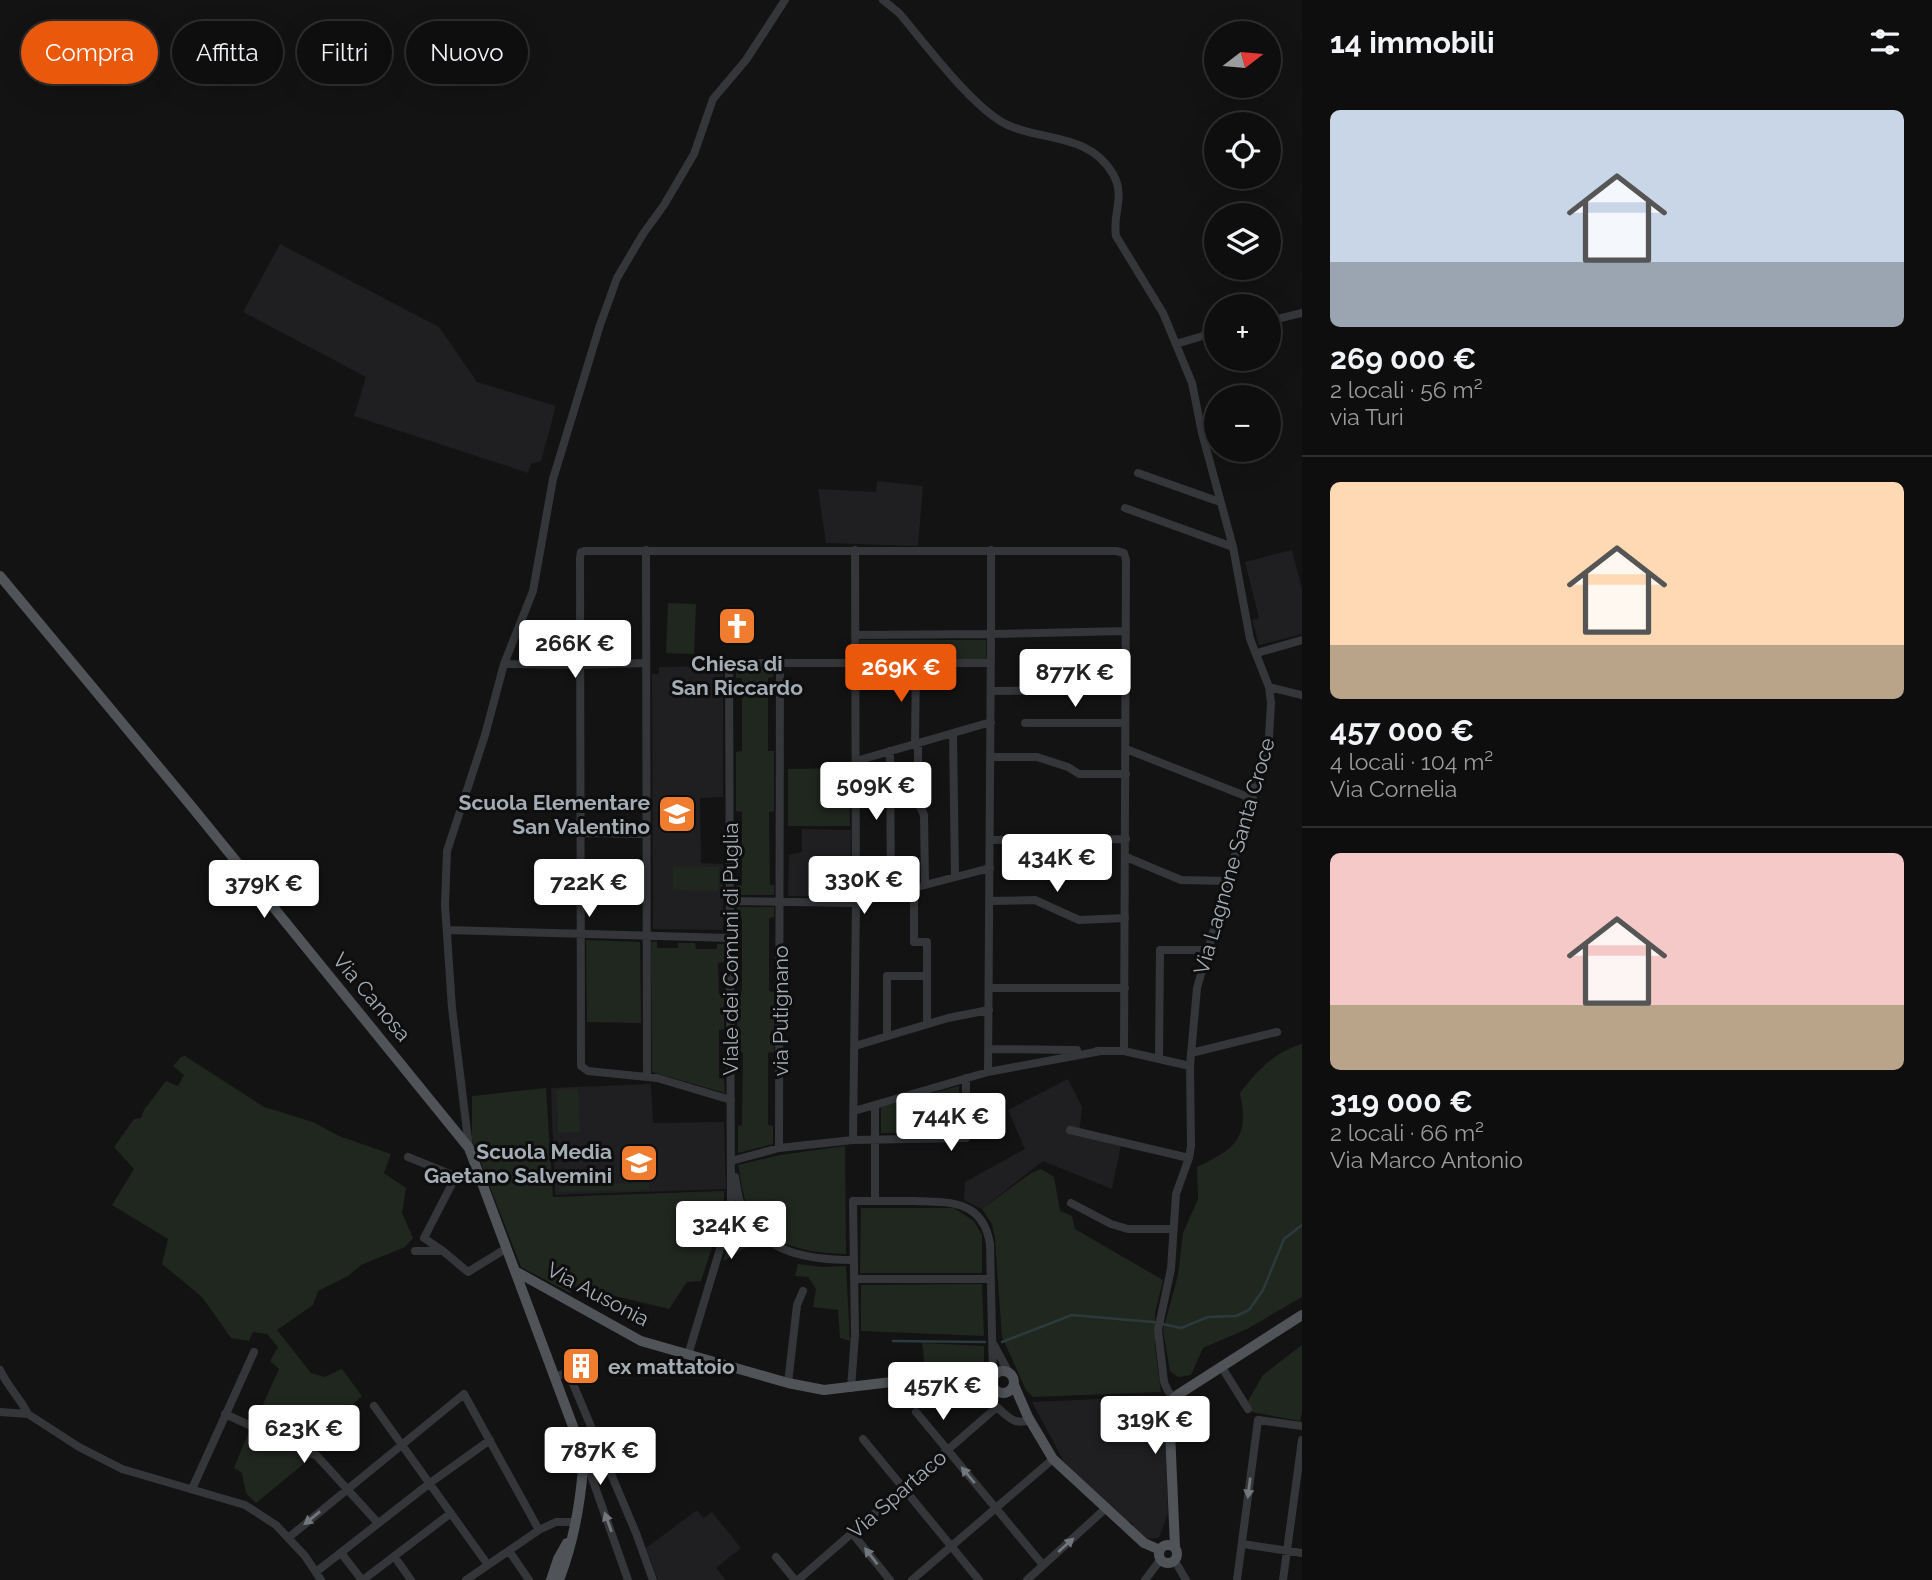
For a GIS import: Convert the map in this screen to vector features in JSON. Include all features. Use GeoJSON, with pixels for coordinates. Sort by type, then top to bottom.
{"type":"FeatureCollection","features":[{"type":"Feature","properties":{"kind":"main road","name":"Via Canosa"},"geometry":{"type":"LineString","coordinates":[[0,576],[469,1147],[587,1464]]}},
{"type":"Feature","properties":{"kind":"main road","name":"Via Ausonia"},"geometry":{"type":"LineString","coordinates":[[515,1271],[641,1341],[788,1383],[824,1390],[925,1378],[984,1389],[993,1382]]}},
{"type":"Feature","properties":{"kind":"main road"},"geometry":{"type":"LineString","coordinates":[[1165,1551],[1174,1525],[1169,1408],[1174,1398],[1302,1315]]}},
{"type":"Feature","properties":{"kind":"main road"},"geometry":{"type":"LineString","coordinates":[[1029,1419],[1005,1393],[998,1392],[993,1382],[998,1372],[1009,1373],[1013,1378],[1029,1419],[1053,1459],[1144,1543],[1177,1556],[1175,1561]]}},
{"type":"Feature","properties":{"kind":"main road"},"geometry":{"type":"LineString","coordinates":[[1005,1393],[1014,1385]]}},
{"type":"Feature","properties":{"kind":"main road"},"geometry":{"type":"LineString","coordinates":[[559,1580],[568,1558],[583,1468],[587,1464]]}},
{"type":"Feature","properties":{"kind":"main road"},"geometry":{"type":"LineString","coordinates":[[551,1580],[574,1527]]}},
{"type":"Feature","properties":{"kind":"street"},"geometry":{"type":"LineString","coordinates":[[469,1147],[452,1009],[445,877],[447,851],[485,735],[504,664],[533,591],[553,479],[617,278],[694,154],[713,99],[746,60],[785,0]]}},
{"type":"Feature","properties":{"kind":"street","name":"Via Lagnone Santa Croce"},"geometry":{"type":"LineString","coordinates":[[883,0],[899,13],[984,111],[1011,126],[1088,147],[1112,172],[1120,195],[1114,226],[1116,236],[1154,294],[1192,383],[1202,433],[1233,547],[1250,639],[1269,687],[1269,737],[1198,988],[1190,1066],[1192,1112],[1189,1157],[1176,1195],[1171,1269],[1158,1330],[1164,1382],[1174,1398]]}},
{"type":"Feature","properties":{"kind":"street"},"geometry":{"type":"LineString","coordinates":[[1281,318],[1302,313]]}},
{"type":"Feature","properties":{"kind":"street"},"geometry":{"type":"LineString","coordinates":[[1175,344],[1204,336]]}},
{"type":"Feature","properties":{"kind":"street"},"geometry":{"type":"LineString","coordinates":[[1138,473],[1220,502]]}},
{"type":"Feature","properties":{"kind":"street"},"geometry":{"type":"LineString","coordinates":[[1125,508],[1233,547]]}},
{"type":"Feature","properties":{"kind":"street"},"geometry":{"type":"LineString","coordinates":[[646,550],[647,1076]]}},
{"type":"Feature","properties":{"kind":"street"},"geometry":{"type":"LineString","coordinates":[[853,1140],[856,903],[855,550]]}},
{"type":"Feature","properties":{"kind":"street"},"geometry":{"type":"LineString","coordinates":[[988,1072],[991,550]]}},
{"type":"Feature","properties":{"kind":"street"},"geometry":{"type":"LineString","coordinates":[[731,1100],[647,1076],[588,1071],[581,1066],[580,558],[584,551],[1120,551],[1126,560],[1124,1051]]}},
{"type":"Feature","properties":{"kind":"street"},"geometry":{"type":"LineString","coordinates":[[855,635],[1126,631]]}},
{"type":"Feature","properties":{"kind":"street"},"geometry":{"type":"LineString","coordinates":[[1257,653],[1302,640]]}},
{"type":"Feature","properties":{"kind":"street"},"geometry":{"type":"LineString","coordinates":[[504,664],[646,663]]}},
{"type":"Feature","properties":{"kind":"street","name":"Viale dei Comuni di Puglia"},"geometry":{"type":"LineString","coordinates":[[688,1355],[730,1216],[729,663],[990,663]]}},
{"type":"Feature","properties":{"kind":"street","name":"via Putignano"},"geometry":{"type":"LineString","coordinates":[[779,1148],[780,663]]}},
{"type":"Feature","properties":{"kind":"street"},"geometry":{"type":"LineString","coordinates":[[916,664],[918,802],[925,815],[925,885]]}},
{"type":"Feature","properties":{"kind":"street"},"geometry":{"type":"LineString","coordinates":[[1269,687],[1302,695]]}},
{"type":"Feature","properties":{"kind":"street"},"geometry":{"type":"LineString","coordinates":[[991,691],[1126,690]]}},
{"type":"Feature","properties":{"kind":"street"},"geometry":{"type":"LineString","coordinates":[[856,761],[990,722]]}},
{"type":"Feature","properties":{"kind":"street"},"geometry":{"type":"LineString","coordinates":[[1025,723],[1125,723]]}},
{"type":"Feature","properties":{"kind":"street"},"geometry":{"type":"LineString","coordinates":[[953,733],[955,877]]}},
{"type":"Feature","properties":{"kind":"street"},"geometry":{"type":"LineString","coordinates":[[1126,749],[1253,799]]}},
{"type":"Feature","properties":{"kind":"street"},"geometry":{"type":"LineString","coordinates":[[890,751],[891,894]]}},
{"type":"Feature","properties":{"kind":"street"},"geometry":{"type":"LineString","coordinates":[[990,757],[1037,757],[1068,767],[1079,774],[1126,774]]}},
{"type":"Feature","properties":{"kind":"street"},"geometry":{"type":"LineString","coordinates":[[580,833],[646,834]]}},
{"type":"Feature","properties":{"kind":"street"},"geometry":{"type":"LineString","coordinates":[[990,840],[1126,839]]}},
{"type":"Feature","properties":{"kind":"street"},"geometry":{"type":"LineString","coordinates":[[1126,857],[1181,880],[1229,881]]}},
{"type":"Feature","properties":{"kind":"street"},"geometry":{"type":"LineString","coordinates":[[730,901],[856,903],[990,868]]}},
{"type":"Feature","properties":{"kind":"street"},"geometry":{"type":"LineString","coordinates":[[914,888],[914,942],[927,942],[927,1024]]}},
{"type":"Feature","properties":{"kind":"street"},"geometry":{"type":"LineString","coordinates":[[990,901],[1035,900],[1079,920],[1125,918]]}},
{"type":"Feature","properties":{"kind":"street"},"geometry":{"type":"LineString","coordinates":[[447,930],[730,938]]}},
{"type":"Feature","properties":{"kind":"street"},"geometry":{"type":"LineString","coordinates":[[1159,1059],[1160,950],[1208,950]]}},
{"type":"Feature","properties":{"kind":"street"},"geometry":{"type":"LineString","coordinates":[[887,1035],[887,976],[927,976]]}},
{"type":"Feature","properties":{"kind":"street"},"geometry":{"type":"LineString","coordinates":[[989,988],[1125,988]]}},
{"type":"Feature","properties":{"kind":"street"},"geometry":{"type":"LineString","coordinates":[[855,1046],[927,1024],[989,1010]]}},
{"type":"Feature","properties":{"kind":"street"},"geometry":{"type":"LineString","coordinates":[[1191,1053],[1277,1032]]}},
{"type":"Feature","properties":{"kind":"street"},"geometry":{"type":"LineString","coordinates":[[989,1049],[1124,1051],[1190,1066]]}},
{"type":"Feature","properties":{"kind":"street"},"geometry":{"type":"LineString","coordinates":[[854,1111],[988,1072],[1101,1051]]}},
{"type":"Feature","properties":{"kind":"street"},"geometry":{"type":"LineString","coordinates":[[853,1260],[800,1256],[762,1236],[743,1212],[731,1161],[779,1148],[853,1140],[966,1138],[965,1078]]}},
{"type":"Feature","properties":{"kind":"street"},"geometry":{"type":"LineString","coordinates":[[875,1105],[875,1201]]}},
{"type":"Feature","properties":{"kind":"street"},"geometry":{"type":"LineString","coordinates":[[1070,1130],[1189,1157]]}},
{"type":"Feature","properties":{"kind":"street"},"geometry":{"type":"LineString","coordinates":[[408,1157],[456,1176],[480,1176]]}},
{"type":"Feature","properties":{"kind":"street"},"geometry":{"type":"LineString","coordinates":[[456,1176],[424,1238],[468,1272],[507,1248]]}},
{"type":"Feature","properties":{"kind":"street"},"geometry":{"type":"LineString","coordinates":[[851,1388],[855,1335],[853,1201],[949,1202],[970,1209],[982,1221],[988,1232],[993,1382]]}},
{"type":"Feature","properties":{"kind":"street"},"geometry":{"type":"LineString","coordinates":[[1071,1203],[1111,1224],[1128,1229],[1172,1229]]}},
{"type":"Feature","properties":{"kind":"street"},"geometry":{"type":"LineString","coordinates":[[415,1251],[443,1251]]}},
{"type":"Feature","properties":{"kind":"street"},"geometry":{"type":"LineString","coordinates":[[854,1279],[989,1279]]}},
{"type":"Feature","properties":{"kind":"street"},"geometry":{"type":"LineString","coordinates":[[788,1383],[797,1305],[803,1291]]}},
{"type":"Feature","properties":{"kind":"street"},"geometry":{"type":"LineString","coordinates":[[991,1339],[1009,1373]]}},
{"type":"Feature","properties":{"kind":"street"},"geometry":{"type":"LineString","coordinates":[[192,1489],[254,1352]]}},
{"type":"Feature","properties":{"kind":"street"},"geometry":{"type":"LineString","coordinates":[[1221,1366],[1248,1409]]}},
{"type":"Feature","properties":{"kind":"street"},"geometry":{"type":"LineString","coordinates":[[0,1370],[8,1387],[20,1399],[28,1414]]}},
{"type":"Feature","properties":{"kind":"street"},"geometry":{"type":"LineString","coordinates":[[555,1377],[568,1372],[653,1580]]}},
{"type":"Feature","properties":{"kind":"street"},"geometry":{"type":"LineString","coordinates":[[288,1538],[464,1394],[539,1530]]}},
{"type":"Feature","properties":{"kind":"street"},"geometry":{"type":"LineString","coordinates":[[374,1406],[488,1565]]}},
{"type":"Feature","properties":{"kind":"street","name":"Via Spartaco"},"geometry":{"type":"LineString","coordinates":[[797,1580],[997,1407],[1012,1421],[1023,1423],[1029,1419]]}},
{"type":"Feature","properties":{"kind":"street"},"geometry":{"type":"LineString","coordinates":[[0,1412],[28,1414],[79,1447],[112,1464],[245,1505],[276,1525],[318,1576],[378,1523],[490,1440]]}},
{"type":"Feature","properties":{"kind":"street"},"geometry":{"type":"LineString","coordinates":[[916,1412],[1043,1565]]}},
{"type":"Feature","properties":{"kind":"street"},"geometry":{"type":"LineString","coordinates":[[225,1414],[317,1456],[378,1523]]}},
{"type":"Feature","properties":{"kind":"street"},"geometry":{"type":"LineString","coordinates":[[1237,1580],[1258,1420],[1302,1426]]}},
{"type":"Feature","properties":{"kind":"street"},"geometry":{"type":"LineString","coordinates":[[863,1439],[979,1580]]}},
{"type":"Feature","properties":{"kind":"street"},"geometry":{"type":"LineString","coordinates":[[1283,1580],[1302,1440]]}},
{"type":"Feature","properties":{"kind":"street"},"geometry":{"type":"LineString","coordinates":[[912,1580],[1053,1459]]}},
{"type":"Feature","properties":{"kind":"street"},"geometry":{"type":"LineString","coordinates":[[587,1464],[628,1580]]}},
{"type":"Feature","properties":{"kind":"street"},"geometry":{"type":"LineString","coordinates":[[1027,1580],[1105,1509]]}},
{"type":"Feature","properties":{"kind":"street"},"geometry":{"type":"LineString","coordinates":[[341,1553],[362,1580],[451,1513]]}},
{"type":"Feature","properties":{"kind":"street"},"geometry":{"type":"LineString","coordinates":[[469,1579],[539,1530],[556,1522],[574,1527]]}},
{"type":"Feature","properties":{"kind":"street"},"geometry":{"type":"LineString","coordinates":[[852,1533],[890,1580]]}},
{"type":"Feature","properties":{"kind":"street"},"geometry":{"type":"LineString","coordinates":[[1243,1544],[1302,1553]]}},
{"type":"Feature","properties":{"kind":"street"},"geometry":{"type":"LineString","coordinates":[[509,1551],[529,1580]]}},
{"type":"Feature","properties":{"kind":"street"},"geometry":{"type":"LineString","coordinates":[[1145,1580],[1165,1551]]}},
{"type":"Feature","properties":{"kind":"street"},"geometry":{"type":"LineString","coordinates":[[394,1556],[411,1580]]}},
{"type":"Feature","properties":{"kind":"street"},"geometry":{"type":"LineString","coordinates":[[776,1557],[797,1580]]}},
{"type":"Feature","properties":{"kind":"street"},"geometry":{"type":"LineString","coordinates":[[1175,1561],[1186,1580]]}},
{"type":"Feature","properties":{"kind":"shaded area"},"geometry":{"type":"Polygon","coordinates":[[[280,244],[439,327],[477,382],[556,406],[541,461],[531,464],[528,473],[354,416],[366,377],[243,312],[280,244]]]}},
{"type":"Feature","properties":{"kind":"shaded area"},"geometry":{"type":"Polygon","coordinates":[[[877,481],[923,486],[918,546],[826,543],[818,489],[876,492],[877,481]]]}},
{"type":"Feature","properties":{"kind":"shaded area"},"geometry":{"type":"Polygon","coordinates":[[[1292,550],[1302,589],[1302,634],[1259,645],[1252,620],[1259,618],[1245,562],[1292,550]]]}},
{"type":"Feature","properties":{"kind":"shaded area"},"geometry":{"type":"Polygon","coordinates":[[[668,603],[696,604],[694,654],[666,653],[668,603]]]}},
{"type":"Feature","properties":{"kind":"shaded area"},"geometry":{"type":"Polygon","coordinates":[[[860,640],[986,640],[986,659],[860,659],[860,640]]]}},
{"type":"Feature","properties":{"kind":"shaded area","name":"Scuola Elementare San Valentino"},"geometry":{"type":"Polygon","coordinates":[[[723,666],[723,797],[700,798],[701,863],[723,864],[723,930],[653,929],[652,674],[659,674],[659,667],[723,666]]]}},
{"type":"Feature","properties":{"kind":"shaded area"},"geometry":{"type":"Polygon","coordinates":[[[736,668],[773,668],[773,677],[768,678],[768,751],[774,751],[774,811],[769,812],[770,885],[774,885],[774,895],[737,895],[736,886],[742,885],[742,812],[736,811],[736,752],[742,751],[742,678],[736,678],[736,668]]]}},
{"type":"Feature","properties":{"kind":"shaded area"},"geometry":{"type":"Polygon","coordinates":[[[849,768],[850,826],[788,826],[788,769],[849,768]]]}},
{"type":"Feature","properties":{"kind":"shaded area"},"geometry":{"type":"Polygon","coordinates":[[[802,829],[851,830],[850,897],[788,896],[789,855],[802,852],[802,829]]]}},
{"type":"Feature","properties":{"kind":"shaded area"},"geometry":{"type":"Polygon","coordinates":[[[673,866],[719,867],[718,891],[673,890],[673,866]]]}},
{"type":"Feature","properties":{"kind":"shaded area"},"geometry":{"type":"Polygon","coordinates":[[[737,907],[774,907],[774,917],[769,918],[769,991],[774,992],[774,1052],[768,1053],[768,1125],[773,1126],[773,1144],[738,1153],[738,1126],[742,1125],[743,1053],[737,1052],[737,992],[742,991],[742,918],[737,917],[737,907]]]}},
{"type":"Feature","properties":{"kind":"shaded area"},"geometry":{"type":"Polygon","coordinates":[[[586,940],[640,942],[641,1023],[587,1022],[586,940]]]}},
{"type":"Feature","properties":{"kind":"shaded area"},"geometry":{"type":"Polygon","coordinates":[[[657,941],[657,948],[678,948],[678,943],[695,943],[696,949],[717,949],[717,944],[724,944],[724,962],[718,963],[719,994],[724,995],[724,1029],[719,1030],[719,1078],[724,1079],[725,1093],[652,1072],[651,942],[657,941]]]}},
{"type":"Feature","properties":{"kind":"shaded area"},"geometry":{"type":"Polygon","coordinates":[[[1302,1044],[1302,1297],[1247,1329],[1203,1348],[1191,1375],[1178,1377],[1170,1371],[1163,1330],[1178,1275],[1183,1233],[1198,1199],[1197,1167],[1222,1154],[1237,1140],[1243,1121],[1240,1093],[1253,1077],[1275,1057],[1302,1044]]]}},
{"type":"Feature","properties":{"kind":"shaded area"},"geometry":{"type":"Polygon","coordinates":[[[185,1056],[264,1107],[313,1122],[339,1136],[391,1154],[384,1173],[406,1188],[402,1213],[413,1238],[405,1247],[361,1265],[348,1276],[318,1291],[313,1305],[277,1330],[311,1373],[324,1377],[342,1369],[362,1396],[343,1414],[345,1424],[319,1450],[255,1422],[279,1369],[270,1361],[278,1347],[267,1334],[253,1332],[249,1341],[231,1338],[202,1297],[162,1264],[168,1239],[112,1205],[134,1169],[114,1147],[134,1119],[141,1118],[166,1081],[178,1086],[184,1075],[173,1066],[185,1056]]]}},
{"type":"Feature","properties":{"kind":"shaded area"},"geometry":{"type":"Polygon","coordinates":[[[1068,1079],[1082,1107],[1079,1136],[1121,1145],[1112,1189],[1043,1161],[982,1209],[964,1200],[965,1182],[1025,1149],[1008,1110],[1068,1079]]]}},
{"type":"Feature","properties":{"kind":"shaded area","name":"Scuola Media Gaetano Salvemini"},"geometry":{"type":"Polygon","coordinates":[[[651,1084],[653,1123],[724,1122],[726,1189],[555,1195],[551,1088],[651,1084]]]}},
{"type":"Feature","properties":{"kind":"shaded area"},"geometry":{"type":"Polygon","coordinates":[[[959,1086],[959,1132],[881,1133],[881,1107],[959,1086]]]}},
{"type":"Feature","properties":{"kind":"shaded area"},"geometry":{"type":"Polygon","coordinates":[[[546,1088],[553,1197],[724,1191],[724,1210],[701,1281],[687,1282],[669,1309],[573,1286],[570,1293],[521,1267],[472,1140],[472,1096],[546,1088]]]}},
{"type":"Feature","properties":{"kind":"shaded area"},"geometry":{"type":"Polygon","coordinates":[[[578,1089],[580,1132],[558,1133],[557,1090],[578,1089]]]}},
{"type":"Feature","properties":{"kind":"shaded area"},"geometry":{"type":"Polygon","coordinates":[[[845,1146],[846,1254],[803,1249],[766,1232],[748,1208],[738,1165],[780,1155],[845,1146]]]}},
{"type":"Feature","properties":{"kind":"shaded area"},"geometry":{"type":"Polygon","coordinates":[[[1041,1169],[1054,1177],[1060,1211],[1072,1216],[1075,1229],[1163,1280],[1155,1313],[1155,1347],[1161,1392],[1033,1397],[1026,1390],[1002,1337],[995,1239],[992,1224],[982,1209],[1031,1173],[1041,1169]]]}},
{"type":"Feature","properties":{"kind":"shaded area"},"geometry":{"type":"Polygon","coordinates":[[[649,1183],[649,1190],[559,1192],[559,1185],[649,1183]]]}},
{"type":"Feature","properties":{"kind":"shaded area"},"geometry":{"type":"Polygon","coordinates":[[[861,1208],[954,1208],[974,1221],[982,1235],[982,1273],[860,1273],[861,1208]]]}},
{"type":"Feature","properties":{"kind":"shaded area"},"geometry":{"type":"Polygon","coordinates":[[[738,1214],[758,1241],[723,1261],[738,1214]]]}},
{"type":"Feature","properties":{"kind":"shaded area"},"geometry":{"type":"Polygon","coordinates":[[[798,1264],[846,1266],[850,1341],[840,1338],[838,1310],[813,1307],[816,1289],[808,1277],[795,1276],[798,1264]]]}},
{"type":"Feature","properties":{"kind":"shaded area"},"geometry":{"type":"Polygon","coordinates":[[[982,1284],[984,1336],[861,1331],[861,1285],[982,1284]]]}},
{"type":"Feature","properties":{"kind":"shaded area"},"geometry":{"type":"Polygon","coordinates":[[[922,1343],[984,1346],[984,1376],[975,1381],[913,1371],[925,1366],[922,1343]]]}},
{"type":"Feature","properties":{"kind":"shaded area"},"geometry":{"type":"Polygon","coordinates":[[[1302,1345],[1300,1421],[1252,1412],[1248,1401],[1263,1375],[1302,1345]]]}},
{"type":"Feature","properties":{"kind":"shaded area"},"geometry":{"type":"Polygon","coordinates":[[[1164,1396],[1168,1513],[1159,1538],[1146,1539],[1132,1527],[1131,1522],[1127,1523],[1064,1462],[1032,1402],[1164,1396]]]}},
{"type":"Feature","properties":{"kind":"shaded area"},"geometry":{"type":"Polygon","coordinates":[[[250,1429],[312,1457],[256,1503],[246,1493],[242,1473],[234,1468],[250,1429]]]}},
{"type":"Feature","properties":{"kind":"shaded area"},"geometry":{"type":"Polygon","coordinates":[[[697,1510],[703,1518],[712,1512],[741,1548],[716,1568],[726,1580],[658,1580],[646,1548],[697,1510]]]}},
{"type":"Feature","properties":{"kind":"waterway"},"geometry":{"type":"LineString","coordinates":[[1002,1342],[1072,1315],[1153,1322],[1181,1328],[1208,1317],[1236,1316],[1249,1310],[1263,1290],[1284,1239],[1302,1225]]}},
{"type":"Feature","properties":{"kind":"waterway"},"geometry":{"type":"LineString","coordinates":[[893,1341],[985,1342]]}},
{"type":"Feature","properties":{"kind":"place","name":"Chiesa di San Riccardo"},"geometry":{"type":"Point","coordinates":[737,626]}},
{"type":"Feature","properties":{"kind":"place","name":"Scuola Elementare San Valentino"},"geometry":{"type":"Point","coordinates":[677,814]}},
{"type":"Feature","properties":{"kind":"place","name":"Scuola Media Gaetano Salvemini"},"geometry":{"type":"Point","coordinates":[639,1163]}},
{"type":"Feature","properties":{"kind":"place","name":"ex mattatoio"},"geometry":{"type":"Point","coordinates":[581,1366]}}]}
